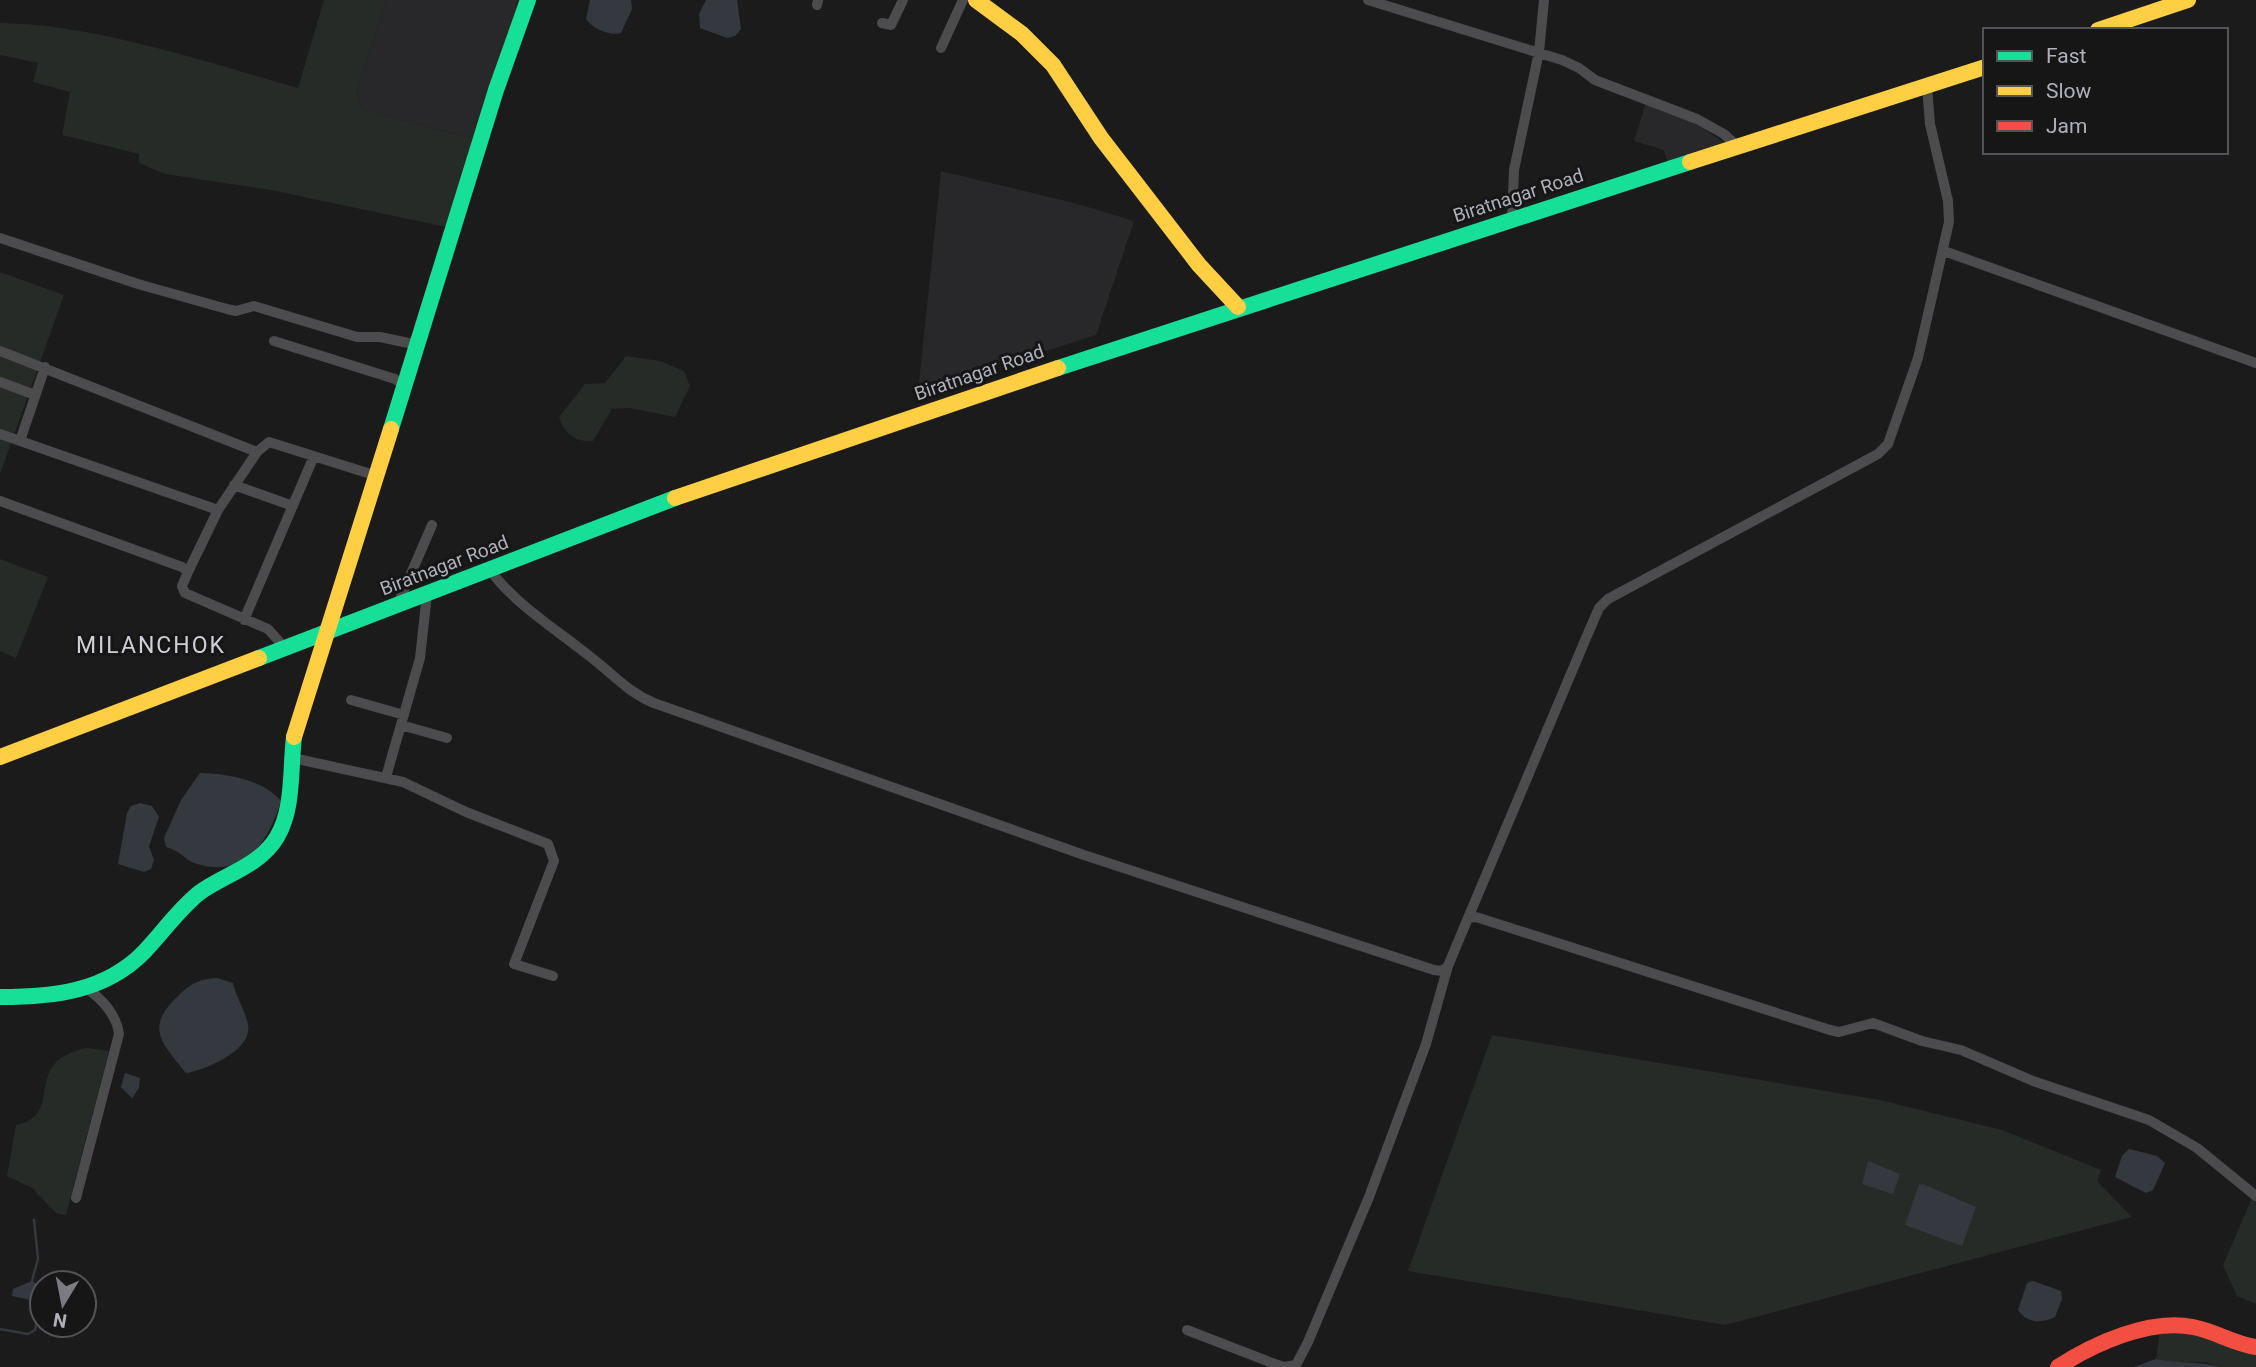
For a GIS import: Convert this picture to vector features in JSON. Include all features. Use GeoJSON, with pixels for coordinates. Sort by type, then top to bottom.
{"type":"FeatureCollection","features":[{"type":"Feature","properties":{"kind":"main road"},"geometry":{"type":"LineString","coordinates":[[0,997],[59,993],[86,988],[123,970],[181,908],[216,882],[244,869],[278,836],[293,758],[294,737],[496,90],[528,0]]}},
{"type":"Feature","properties":{"kind":"main road"},"geometry":{"type":"LineString","coordinates":[[976,0],[1022,34],[1053,65],[1131,178],[1199,265],[1238,307]]}},
{"type":"Feature","properties":{"kind":"main road"},"geometry":{"type":"LineString","coordinates":[[2104,28],[2186,0]]}},
{"type":"Feature","properties":{"kind":"main road","name":"Biratnagar Road"},"geometry":{"type":"LineString","coordinates":[[0,757],[704,487],[1238,307],[1983,68]]}},
{"type":"Feature","properties":{"kind":"main road"},"geometry":{"type":"LineString","coordinates":[[2058,1367],[2085,1351],[2163,1325],[2194,1327],[2238,1346],[2256,1347]]}},
{"type":"Feature","properties":{"kind":"street"},"geometry":{"type":"LineString","coordinates":[[882,23],[891,24],[902,0]]}},
{"type":"Feature","properties":{"kind":"street"},"geometry":{"type":"LineString","coordinates":[[941,48],[963,0]]}},
{"type":"Feature","properties":{"kind":"street"},"geometry":{"type":"LineString","coordinates":[[1368,0],[1534,53],[1539,52],[1579,68],[1595,80],[1697,119],[1724,134],[1738,147]]}},
{"type":"Feature","properties":{"kind":"street"},"geometry":{"type":"LineString","coordinates":[[1512,219],[1514,170],[1539,52],[1544,0]]}},
{"type":"Feature","properties":{"kind":"street"},"geometry":{"type":"LineString","coordinates":[[1188,1330],[1283,1367],[1296,1364],[1308,1342],[1369,1197],[1426,1044],[1448,966],[1599,608],[1618,593],[1878,454],[1888,444],[1918,358],[1949,222],[1948,201],[1930,124],[1927,86]]}},
{"type":"Feature","properties":{"kind":"street"},"geometry":{"type":"LineString","coordinates":[[0,238],[138,284],[227,309],[236,311],[254,306],[357,337],[380,337],[418,345]]}},
{"type":"Feature","properties":{"kind":"street"},"geometry":{"type":"LineString","coordinates":[[1944,251],[2256,363]]}},
{"type":"Feature","properties":{"kind":"street"},"geometry":{"type":"LineString","coordinates":[[274,341],[395,379],[405,386]]}},
{"type":"Feature","properties":{"kind":"street"},"geometry":{"type":"LineString","coordinates":[[0,351],[257,452]]}},
{"type":"Feature","properties":{"kind":"street"},"geometry":{"type":"LineString","coordinates":[[20,441],[45,367]]}},
{"type":"Feature","properties":{"kind":"street"},"geometry":{"type":"LineString","coordinates":[[0,382],[35,395]]}},
{"type":"Feature","properties":{"kind":"street"},"geometry":{"type":"LineString","coordinates":[[0,434],[218,510]]}},
{"type":"Feature","properties":{"kind":"street"},"geometry":{"type":"LineString","coordinates":[[285,648],[268,629],[185,593],[182,586],[218,510],[257,452],[269,442],[377,475]]}},
{"type":"Feature","properties":{"kind":"street"},"geometry":{"type":"LineString","coordinates":[[244,620],[314,456]]}},
{"type":"Feature","properties":{"kind":"street"},"geometry":{"type":"LineString","coordinates":[[234,485],[293,506]]}},
{"type":"Feature","properties":{"kind":"street"},"geometry":{"type":"LineString","coordinates":[[0,501],[172,563],[188,572]]}},
{"type":"Feature","properties":{"kind":"street"},"geometry":{"type":"LineString","coordinates":[[397,606],[432,525]]}},
{"type":"Feature","properties":{"kind":"street"},"geometry":{"type":"LineString","coordinates":[[489,569],[510,596],[591,657],[636,696],[1084,855],[1434,970],[1442,971],[1448,966]]}},
{"type":"Feature","properties":{"kind":"street"},"geometry":{"type":"LineString","coordinates":[[386,777],[420,658],[427,594]]}},
{"type":"Feature","properties":{"kind":"street"},"geometry":{"type":"LineString","coordinates":[[351,700],[447,738]]}},
{"type":"Feature","properties":{"kind":"street"},"geometry":{"type":"LineString","coordinates":[[293,758],[386,777],[548,844],[554,861],[514,964],[553,976]]}},
{"type":"Feature","properties":{"kind":"street"},"geometry":{"type":"LineString","coordinates":[[1468,918],[1492,921],[1830,1030],[1839,1032],[1873,1023],[1922,1041],[1961,1049],[2010,1072],[2113,1106],[2175,1132],[2256,1196]]}},
{"type":"Feature","properties":{"kind":"street"},"geometry":{"type":"LineString","coordinates":[[76,1198],[119,1034],[114,1018],[104,1004],[86,988]]}},
{"type":"Feature","properties":{"kind":"shaded area"},"geometry":{"type":"Polygon","coordinates":[[[324,0],[386,0],[357,91],[361,109],[474,139],[446,227],[271,190],[165,174],[139,163],[139,154],[62,135],[70,92],[33,82],[38,63],[0,55],[0,23],[36,25],[150,46],[298,88],[324,0]]]}},
{"type":"Feature","properties":{"kind":"shaded area"},"geometry":{"type":"Polygon","coordinates":[[[386,0],[521,0],[474,139],[361,109],[357,91],[386,0]]]}},
{"type":"Feature","properties":{"kind":"shaded area"},"geometry":{"type":"Polygon","coordinates":[[[590,0],[631,0],[632,9],[621,33],[606,33],[589,23],[586,19],[590,0]]]}},
{"type":"Feature","properties":{"kind":"shaded area"},"geometry":{"type":"Polygon","coordinates":[[[706,0],[737,0],[741,29],[735,36],[727,38],[700,28],[699,14],[706,0]]]}},
{"type":"Feature","properties":{"kind":"shaded area"},"geometry":{"type":"Polygon","coordinates":[[[1646,102],[1697,124],[1728,145],[1668,163],[1664,150],[1634,141],[1646,102]]]}},
{"type":"Feature","properties":{"kind":"shaded area"},"geometry":{"type":"Polygon","coordinates":[[[941,171],[1078,204],[1134,221],[1096,335],[918,392],[941,171]]]}},
{"type":"Feature","properties":{"kind":"shaded area"},"geometry":{"type":"Polygon","coordinates":[[[0,272],[64,295],[0,474],[0,272]]]}},
{"type":"Feature","properties":{"kind":"shaded area"},"geometry":{"type":"Polygon","coordinates":[[[626,356],[660,361],[684,371],[690,386],[675,417],[630,408],[612,409],[593,441],[571,436],[559,417],[585,384],[605,383],[626,356]]]}},
{"type":"Feature","properties":{"kind":"shaded area"},"geometry":{"type":"Polygon","coordinates":[[[0,559],[48,577],[16,658],[0,651],[0,559]]]}},
{"type":"Feature","properties":{"kind":"shaded area"},"geometry":{"type":"Polygon","coordinates":[[[200,773],[244,779],[264,787],[281,801],[261,843],[241,862],[212,867],[194,863],[166,847],[164,838],[181,800],[200,773]]]}},
{"type":"Feature","properties":{"kind":"shaded area"},"geometry":{"type":"Polygon","coordinates":[[[140,803],[152,806],[159,817],[149,846],[154,860],[151,869],[144,872],[118,864],[127,813],[131,806],[140,803]]]}},
{"type":"Feature","properties":{"kind":"shaded area"},"geometry":{"type":"Polygon","coordinates":[[[217,978],[233,983],[247,1020],[248,1034],[243,1043],[226,1057],[186,1073],[163,1043],[159,1025],[168,1006],[188,987],[196,982],[217,978]]]}},
{"type":"Feature","properties":{"kind":"shaded area"},"geometry":{"type":"Polygon","coordinates":[[[1492,1035],[1880,1100],[2002,1130],[2101,1170],[2097,1181],[2132,1217],[1725,1325],[1408,1271],[1492,1035]]]}},
{"type":"Feature","properties":{"kind":"shaded area"},"geometry":{"type":"Polygon","coordinates":[[[87,1048],[109,1051],[66,1215],[56,1213],[32,1188],[7,1176],[16,1125],[31,1119],[39,1111],[48,1075],[54,1064],[67,1055],[87,1048]]]}},
{"type":"Feature","properties":{"kind":"shaded area"},"geometry":{"type":"Polygon","coordinates":[[[125,1073],[140,1078],[139,1088],[132,1098],[121,1087],[125,1073]]]}},
{"type":"Feature","properties":{"kind":"shaded area"},"geometry":{"type":"Polygon","coordinates":[[[2129,1149],[2157,1156],[2165,1163],[2153,1190],[2146,1193],[2115,1177],[2122,1156],[2129,1149]]]}},
{"type":"Feature","properties":{"kind":"shaded area"},"geometry":{"type":"Polygon","coordinates":[[[1868,1161],[1900,1174],[1893,1194],[1862,1184],[1868,1161]]]}},
{"type":"Feature","properties":{"kind":"shaded area"},"geometry":{"type":"Polygon","coordinates":[[[1923,1184],[1976,1207],[1962,1246],[1905,1225],[1919,1185],[1923,1184]]]}},
{"type":"Feature","properties":{"kind":"shaded area"},"geometry":{"type":"Polygon","coordinates":[[[2252,1198],[2256,1201],[2256,1304],[2237,1296],[2223,1265],[2252,1198]]]}},
{"type":"Feature","properties":{"kind":"shaded area"},"geometry":{"type":"Polygon","coordinates":[[[2033,1281],[2061,1291],[2062,1299],[2055,1317],[2035,1321],[2026,1318],[2018,1310],[2027,1283],[2033,1281]]]}},
{"type":"Feature","properties":{"kind":"shaded area"},"geometry":{"type":"Polygon","coordinates":[[[28,1283],[28,1299],[12,1296],[13,1289],[28,1283]]]}},
{"type":"Feature","properties":{"kind":"shaded area"},"geometry":{"type":"Polygon","coordinates":[[[2162,1317],[2183,1318],[2256,1342],[2256,1367],[2222,1367],[2204,1362],[2174,1363],[2156,1359],[2162,1317]]]}},
{"type":"Feature","properties":{"kind":"shaded area"},"geometry":{"type":"Polygon","coordinates":[[[2156,1359],[2206,1364],[2222,1367],[2134,1367],[2156,1359]]]}},
{"type":"Feature","properties":{"kind":"waterway"},"geometry":{"type":"LineString","coordinates":[[34,1220],[38,1259],[35,1269]]}},
{"type":"Feature","properties":{"kind":"waterway"},"geometry":{"type":"LineString","coordinates":[[0,1329],[28,1334]]}},
{"type":"Feature","properties":{"kind":"traffic: fast"},"geometry":{"type":"LineString","coordinates":[[391,429],[496,90],[528,0]]}},
{"type":"Feature","properties":{"kind":"traffic: fast"},"geometry":{"type":"LineString","coordinates":[[1058,368],[1690,162]]}},
{"type":"Feature","properties":{"kind":"traffic: fast"},"geometry":{"type":"LineString","coordinates":[[259,658],[675,498]]}},
{"type":"Feature","properties":{"kind":"traffic: fast"},"geometry":{"type":"LineString","coordinates":[[0,997],[39,996],[77,990],[112,976],[144,952],[199,893],[261,855],[277,837],[286,814],[294,737]]}},
{"type":"Feature","properties":{"kind":"traffic: slow"},"geometry":{"type":"LineString","coordinates":[[976,0],[1022,34],[1053,65],[1101,138],[1199,265],[1238,307]]}},
{"type":"Feature","properties":{"kind":"traffic: slow"},"geometry":{"type":"LineString","coordinates":[[2104,28],[2188,0]]}},
{"type":"Feature","properties":{"kind":"traffic: slow"},"geometry":{"type":"LineString","coordinates":[[1690,162],[1983,68]]}},
{"type":"Feature","properties":{"kind":"traffic: slow"},"geometry":{"type":"LineString","coordinates":[[675,498],[1058,368]]}},
{"type":"Feature","properties":{"kind":"traffic: slow"},"geometry":{"type":"LineString","coordinates":[[294,737],[391,429]]}},
{"type":"Feature","properties":{"kind":"traffic: slow"},"geometry":{"type":"LineString","coordinates":[[0,757],[259,658]]}},
{"type":"Feature","properties":{"kind":"traffic: jam"},"geometry":{"type":"LineString","coordinates":[[2058,1367],[2122,1335],[2159,1326],[2193,1327],[2256,1347]]}},
{"type":"Feature","properties":{"kind":"district","name":"MILANCHOK"},"geometry":{"type":"Point","coordinates":[151,645]}}]}
